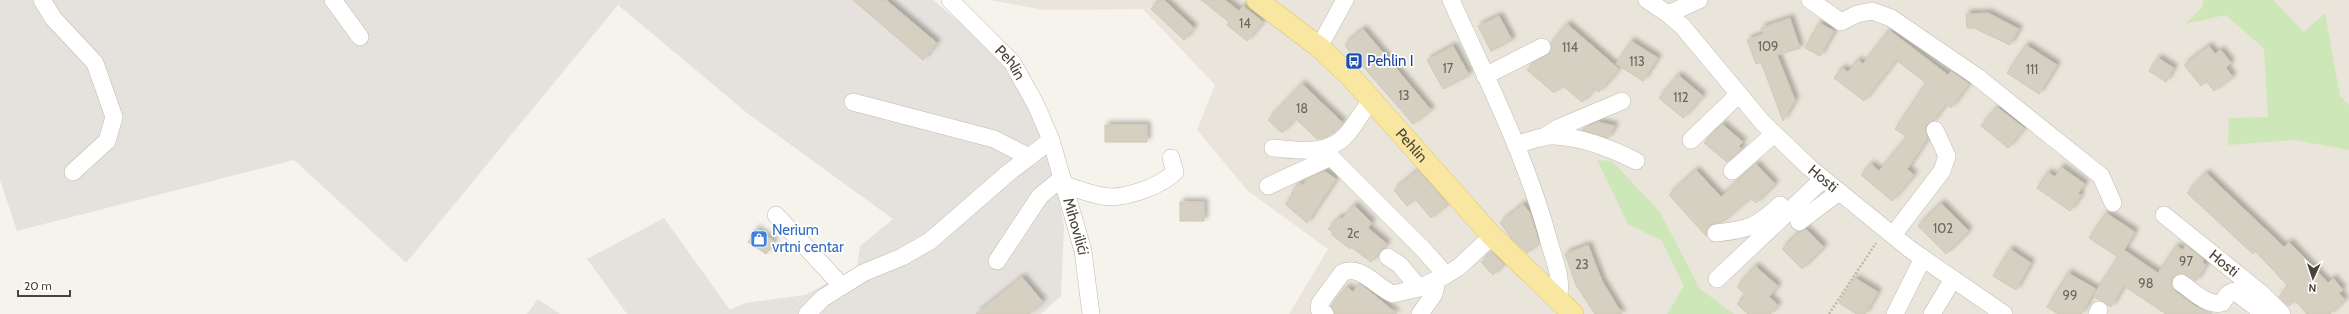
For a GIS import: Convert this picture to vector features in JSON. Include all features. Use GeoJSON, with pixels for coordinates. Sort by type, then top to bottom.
{"type":"FeatureCollection","features":[{"type":"Feature","properties":{"kind":"main road","name":"Pehlin"},"geometry":{"type":"LineString","coordinates":[[1257,0],[1319,47],[1372,101],[1492,236],[1567,309]]}},
{"type":"Feature","properties":{"kind":"street"},"geometry":{"type":"LineString","coordinates":[[42,0],[53,18],[95,63],[114,117],[107,141],[73,172]]}},
{"type":"Feature","properties":{"kind":"street"},"geometry":{"type":"LineString","coordinates":[[333,0],[360,37]]}},
{"type":"Feature","properties":{"kind":"street","name":"Pehlin"},"geometry":{"type":"LineString","coordinates":[[950,0],[1012,62],[1036,105],[1051,140]]}},
{"type":"Feature","properties":{"kind":"street"},"geometry":{"type":"LineString","coordinates":[[1319,47],[1345,0]]}},
{"type":"Feature","properties":{"kind":"street","name":"Pehlin"},"geometry":{"type":"LineString","coordinates":[[1451,0],[1516,145],[1542,216],[1567,309]]}},
{"type":"Feature","properties":{"kind":"street","name":"Hosti"},"geometry":{"type":"LineString","coordinates":[[1647,0],[1668,14],[1700,47],[1738,95],[1774,134],[1886,236],[1924,258],[2004,314]]}},
{"type":"Feature","properties":{"kind":"street"},"geometry":{"type":"LineString","coordinates":[[1668,14],[1699,0]]}},
{"type":"Feature","properties":{"kind":"street"},"geometry":{"type":"LineString","coordinates":[[1810,0],[1841,22],[1857,14],[1872,11],[1891,18],[1976,76],[2102,176],[2113,203]]}},
{"type":"Feature","properties":{"kind":"street"},"geometry":{"type":"LineString","coordinates":[[1485,76],[1542,48]]}},
{"type":"Feature","properties":{"kind":"street"},"geometry":{"type":"LineString","coordinates":[[1691,140],[1738,95]]}},
{"type":"Feature","properties":{"kind":"street"},"geometry":{"type":"LineString","coordinates":[[1273,148],[1309,151],[1335,144],[1346,135],[1360,112],[1372,101]]}},
{"type":"Feature","properties":{"kind":"street"},"geometry":{"type":"LineString","coordinates":[[1544,138],[1558,128],[1622,101]]}},
{"type":"Feature","properties":{"kind":"street"},"geometry":{"type":"LineString","coordinates":[[853,102],[994,139],[1029,157]]}},
{"type":"Feature","properties":{"kind":"street"},"geometry":{"type":"LineString","coordinates":[[1886,236],[1942,171],[1947,156],[1935,130]]}},
{"type":"Feature","properties":{"kind":"street"},"geometry":{"type":"LineString","coordinates":[[1732,171],[1774,134]]}},
{"type":"Feature","properties":{"kind":"street"},"geometry":{"type":"LineString","coordinates":[[1516,145],[1555,136],[1618,151],[1636,161]]}},
{"type":"Feature","properties":{"kind":"street"},"geometry":{"type":"LineString","coordinates":[[807,314],[823,298],[863,273],[902,257],[930,241],[1051,140]]}},
{"type":"Feature","properties":{"kind":"street","name":"Mihovilići"},"geometry":{"type":"LineString","coordinates":[[1051,140],[1083,251],[1091,314]]}},
{"type":"Feature","properties":{"kind":"street"},"geometry":{"type":"LineString","coordinates":[[1268,186],[1331,157],[1422,248],[1442,278]]}},
{"type":"Feature","properties":{"kind":"street"},"geometry":{"type":"LineString","coordinates":[[997,261],[1040,196],[1063,182],[1111,197],[1127,194],[1146,188],[1171,176],[1175,172],[1171,158]]}},
{"type":"Feature","properties":{"kind":"street"},"geometry":{"type":"LineString","coordinates":[[1716,233],[1744,230],[1756,225],[1819,176]]}},
{"type":"Feature","properties":{"kind":"street"},"geometry":{"type":"LineString","coordinates":[[1717,279],[1819,176]]}},
{"type":"Feature","properties":{"kind":"street"},"geometry":{"type":"LineString","coordinates":[[1799,222],[1839,192]]}},
{"type":"Feature","properties":{"kind":"street"},"geometry":{"type":"LineString","coordinates":[[776,215],[842,286]]}},
{"type":"Feature","properties":{"kind":"street","name":"Hosti"},"geometry":{"type":"LineString","coordinates":[[2164,215],[2255,289],[2282,314]]}},
{"type":"Feature","properties":{"kind":"street"},"geometry":{"type":"LineString","coordinates":[[1325,314],[1319,309],[1320,303],[1342,273],[1353,270],[1393,294],[1419,288],[1442,278],[1459,267],[1492,236]]}},
{"type":"Feature","properties":{"kind":"street"},"geometry":{"type":"LineString","coordinates":[[1388,257],[1400,265],[1419,288]]}},
{"type":"Feature","properties":{"kind":"street"},"geometry":{"type":"LineString","coordinates":[[1895,314],[1924,258]]}},
{"type":"Feature","properties":{"kind":"street"},"geometry":{"type":"LineString","coordinates":[[1420,314],[1434,294],[1442,278]]}},
{"type":"Feature","properties":{"kind":"street"},"geometry":{"type":"LineString","coordinates":[[1932,314],[1953,279]]}},
{"type":"Feature","properties":{"kind":"street","name":"Hosti"},"geometry":{"type":"LineString","coordinates":[[2181,283],[2208,302],[2216,304],[2222,303],[2228,294],[2234,291],[2265,314]]}},
{"type":"Feature","properties":{"kind":"path"},"geometry":{"type":"LineString","coordinates":[[1829,314],[1886,236]]}},
{"type":"Feature","properties":{"kind":"shaded area"},"geometry":{"type":"Polygon","coordinates":[[[0,0],[933,0],[1004,59],[1034,110],[1054,168],[1064,227],[1061,296],[1041,314],[627,314],[587,259],[664,218],[730,310],[745,303],[805,295],[857,267],[860,246],[893,219],[747,113],[618,5],[406,263],[294,160],[17,231],[0,180],[0,0]]]}},
{"type":"Feature","properties":{"kind":"shaded area"},"geometry":{"type":"Polygon","coordinates":[[[989,0],[2349,0],[2349,314],[1289,314],[1328,249],[1248,191],[1197,130],[1215,85],[1143,9],[1045,10],[989,0]]]}},
{"type":"Feature","properties":{"kind":"shaded area"},"geometry":{"type":"Polygon","coordinates":[[[538,299],[560,314],[527,314],[538,299]]]}},
{"type":"Feature","properties":{"kind":"green space"},"geometry":{"type":"Polygon","coordinates":[[[2204,0],[2273,0],[2304,32],[2325,13],[2340,96],[2349,105],[2349,150],[2294,140],[2228,145],[2229,118],[2268,117],[2264,49],[2226,15],[2185,24],[2202,8],[2204,0]]]}},
{"type":"Feature","properties":{"kind":"green space"},"geometry":{"type":"Polygon","coordinates":[[[1597,160],[1612,161],[1660,212],[1700,289],[1734,314],[1667,314],[1684,286],[1662,241],[1628,224],[1597,160]]]}},
{"type":"Feature","properties":{"kind":"building"},"geometry":{"type":"Polygon","coordinates":[[[853,0],[886,0],[937,43],[923,60],[853,0]]]}},
{"type":"Feature","properties":{"kind":"building"},"geometry":{"type":"Polygon","coordinates":[[[1160,0],[1164,0],[1194,28],[1184,40],[1151,9],[1160,0]]]}},
{"type":"Feature","properties":{"kind":"building"},"geometry":{"type":"Polygon","coordinates":[[[1201,0],[1225,0],[1239,11],[1243,6],[1263,22],[1247,41],[1227,25],[1229,22],[1201,0]]]}},
{"type":"Feature","properties":{"kind":"building"},"geometry":{"type":"Polygon","coordinates":[[[1988,13],[2019,29],[2010,45],[1974,28],[1967,28],[1966,14],[1988,13]]]}},
{"type":"Feature","properties":{"kind":"building"},"geometry":{"type":"Polygon","coordinates":[[[1499,16],[1512,40],[1491,51],[1478,26],[1499,16]]]}},
{"type":"Feature","properties":{"kind":"building"},"geometry":{"type":"Polygon","coordinates":[[[1790,18],[1800,48],[1777,55],[1795,100],[1783,121],[1761,62],[1756,64],[1747,40],[1763,34],[1761,28],[1790,18]]]}},
{"type":"Feature","properties":{"kind":"building"},"geometry":{"type":"Polygon","coordinates":[[[1819,23],[1834,31],[1820,56],[1805,48],[1819,23]]]}},
{"type":"Feature","properties":{"kind":"building"},"geometry":{"type":"Polygon","coordinates":[[[1567,24],[1619,69],[1599,92],[1595,88],[1582,102],[1562,85],[1554,93],[1527,70],[1534,62],[1550,53],[1551,43],[1567,24]]]}},
{"type":"Feature","properties":{"kind":"building"},"geometry":{"type":"Polygon","coordinates":[[[1363,29],[1431,110],[1413,124],[1347,48],[1345,44],[1363,29]]]}},
{"type":"Feature","properties":{"kind":"building"},"geometry":{"type":"Polygon","coordinates":[[[1889,30],[1948,75],[1951,71],[1969,84],[1951,108],[1946,104],[1934,120],[1927,125],[1925,129],[1928,138],[1907,169],[1914,175],[1892,201],[1861,175],[1871,164],[1879,171],[1907,137],[1895,129],[1926,83],[1896,60],[1864,101],[1834,78],[1842,68],[1848,72],[1858,60],[1863,64],[1889,30]]]}},
{"type":"Feature","properties":{"kind":"building"},"geometry":{"type":"Polygon","coordinates":[[[1631,41],[1658,58],[1643,81],[1616,64],[1631,41]]]}},
{"type":"Feature","properties":{"kind":"building"},"geometry":{"type":"Polygon","coordinates":[[[2026,45],[2057,65],[2039,94],[2007,73],[2026,45]]]}},
{"type":"Feature","properties":{"kind":"building"},"geometry":{"type":"Polygon","coordinates":[[[1453,46],[1469,75],[1443,89],[1427,60],[1453,46]]]}},
{"type":"Feature","properties":{"kind":"building"},"geometry":{"type":"Polygon","coordinates":[[[2209,46],[2215,54],[2221,50],[2231,63],[2226,68],[2233,77],[2214,91],[2206,81],[2201,86],[2184,65],[2209,46]]]}},
{"type":"Feature","properties":{"kind":"building"},"geometry":{"type":"Polygon","coordinates":[[[2158,58],[2174,68],[2166,82],[2149,71],[2158,58]]]}},
{"type":"Feature","properties":{"kind":"building"},"geometry":{"type":"Polygon","coordinates":[[[1678,75],[1703,96],[1683,118],[1659,98],[1678,75]]]}},
{"type":"Feature","properties":{"kind":"building"},"geometry":{"type":"Polygon","coordinates":[[[1302,84],[1343,123],[1327,137],[1317,139],[1295,118],[1282,133],[1268,120],[1302,84]]]}},
{"type":"Feature","properties":{"kind":"building"},"geometry":{"type":"Polygon","coordinates":[[[1997,107],[2024,128],[2008,148],[1981,126],[1997,107]]]}},
{"type":"Feature","properties":{"kind":"building"},"geometry":{"type":"Polygon","coordinates":[[[1598,122],[1615,126],[1608,138],[1581,130],[1598,122]]]}},
{"type":"Feature","properties":{"kind":"building"},"geometry":{"type":"Polygon","coordinates":[[[1722,124],[1743,142],[1739,146],[1742,149],[1727,162],[1704,143],[1722,124]]]}},
{"type":"Feature","properties":{"kind":"building"},"geometry":{"type":"Polygon","coordinates":[[[1105,125],[1147,125],[1147,142],[1105,142],[1105,125]]]}},
{"type":"Feature","properties":{"kind":"building"},"geometry":{"type":"Polygon","coordinates":[[[1756,164],[1775,184],[1756,203],[1750,198],[1722,222],[1710,225],[1707,229],[1706,236],[1669,195],[1696,170],[1721,197],[1756,164]]]}},
{"type":"Feature","properties":{"kind":"building"},"geometry":{"type":"Polygon","coordinates":[[[2061,167],[2085,184],[2078,193],[2081,195],[2070,211],[2037,188],[2048,172],[2055,177],[2061,167]]]}},
{"type":"Feature","properties":{"kind":"building"},"geometry":{"type":"Polygon","coordinates":[[[1418,170],[1448,204],[1431,218],[1415,199],[1407,206],[1394,190],[1418,170]]]}},
{"type":"Feature","properties":{"kind":"building"},"geometry":{"type":"Polygon","coordinates":[[[1324,171],[1336,179],[1307,223],[1285,204],[1294,195],[1291,193],[1299,184],[1303,185],[1309,178],[1324,171]]]}},
{"type":"Feature","properties":{"kind":"building"},"geometry":{"type":"Polygon","coordinates":[[[2206,173],[2284,247],[2289,242],[2328,283],[2333,278],[2343,290],[2339,293],[2345,300],[2330,314],[2307,314],[2294,299],[2289,306],[2284,302],[2279,297],[2288,286],[2255,251],[2253,254],[2187,193],[2206,173]]]}},
{"type":"Feature","properties":{"kind":"building"},"geometry":{"type":"Polygon","coordinates":[[[1180,202],[1204,202],[1204,221],[1180,221],[1180,202]]]}},
{"type":"Feature","properties":{"kind":"building"},"geometry":{"type":"Polygon","coordinates":[[[1941,203],[1969,231],[1946,254],[1918,226],[1941,203]]]}},
{"type":"Feature","properties":{"kind":"building"},"geometry":{"type":"Polygon","coordinates":[[[1523,204],[1530,213],[1539,243],[1527,253],[1511,238],[1500,223],[1523,204]]]}},
{"type":"Feature","properties":{"kind":"building"},"geometry":{"type":"Polygon","coordinates":[[[1354,205],[1372,223],[1368,228],[1387,244],[1371,262],[1351,247],[1350,249],[1331,234],[1333,232],[1328,229],[1340,217],[1342,219],[1354,205]]]}},
{"type":"Feature","properties":{"kind":"building"},"geometry":{"type":"Polygon","coordinates":[[[2106,213],[2135,232],[2124,250],[2158,273],[2176,246],[2183,250],[2186,245],[2204,260],[2202,262],[2206,265],[2196,281],[2182,273],[2173,277],[2171,282],[2175,291],[2195,306],[2212,314],[2166,314],[2124,286],[2111,307],[2093,296],[2118,257],[2089,238],[2106,213]]]}},
{"type":"Feature","properties":{"kind":"building"},"geometry":{"type":"Polygon","coordinates":[[[756,229],[775,242],[766,254],[748,242],[756,229]]]}},
{"type":"Feature","properties":{"kind":"building"},"geometry":{"type":"Polygon","coordinates":[[[1806,229],[1824,247],[1802,269],[1782,249],[1799,232],[1806,229]]]}},
{"type":"Feature","properties":{"kind":"building"},"geometry":{"type":"Polygon","coordinates":[[[1588,245],[1602,281],[1622,314],[1595,314],[1576,285],[1565,254],[1588,245]]]}},
{"type":"Feature","properties":{"kind":"building"},"geometry":{"type":"Polygon","coordinates":[[[2010,249],[2031,263],[2016,290],[1993,276],[2010,249]]]}},
{"type":"Feature","properties":{"kind":"building"},"geometry":{"type":"Polygon","coordinates":[[[1492,253],[1504,264],[1493,275],[1481,262],[1492,253]]]}},
{"type":"Feature","properties":{"kind":"building"},"geometry":{"type":"Polygon","coordinates":[[[1755,266],[1778,286],[1769,297],[1778,305],[1770,314],[1748,314],[1737,304],[1746,295],[1737,287],[1755,266]]]}},
{"type":"Feature","properties":{"kind":"building"},"geometry":{"type":"Polygon","coordinates":[[[2068,273],[2096,289],[2081,314],[2058,314],[2047,307],[2068,273]]]}},
{"type":"Feature","properties":{"kind":"building"},"geometry":{"type":"Polygon","coordinates":[[[1022,277],[1043,302],[1029,314],[976,314],[1022,277]]]}},
{"type":"Feature","properties":{"kind":"building"},"geometry":{"type":"Polygon","coordinates":[[[1855,278],[1878,292],[1865,314],[1857,314],[1839,303],[1855,278]]]}},
{"type":"Feature","properties":{"kind":"building"},"geometry":{"type":"Polygon","coordinates":[[[1359,284],[1397,314],[1335,314],[1331,306],[1347,287],[1353,292],[1359,284]]]}},
{"type":"Feature","properties":{"kind":"place","name":"Pehlin I"},"geometry":{"type":"Point","coordinates":[1354,61]}},
{"type":"Feature","properties":{"kind":"place","name":"Nerium vrtni centar"},"geometry":{"type":"Point","coordinates":[759,239]}}]}
